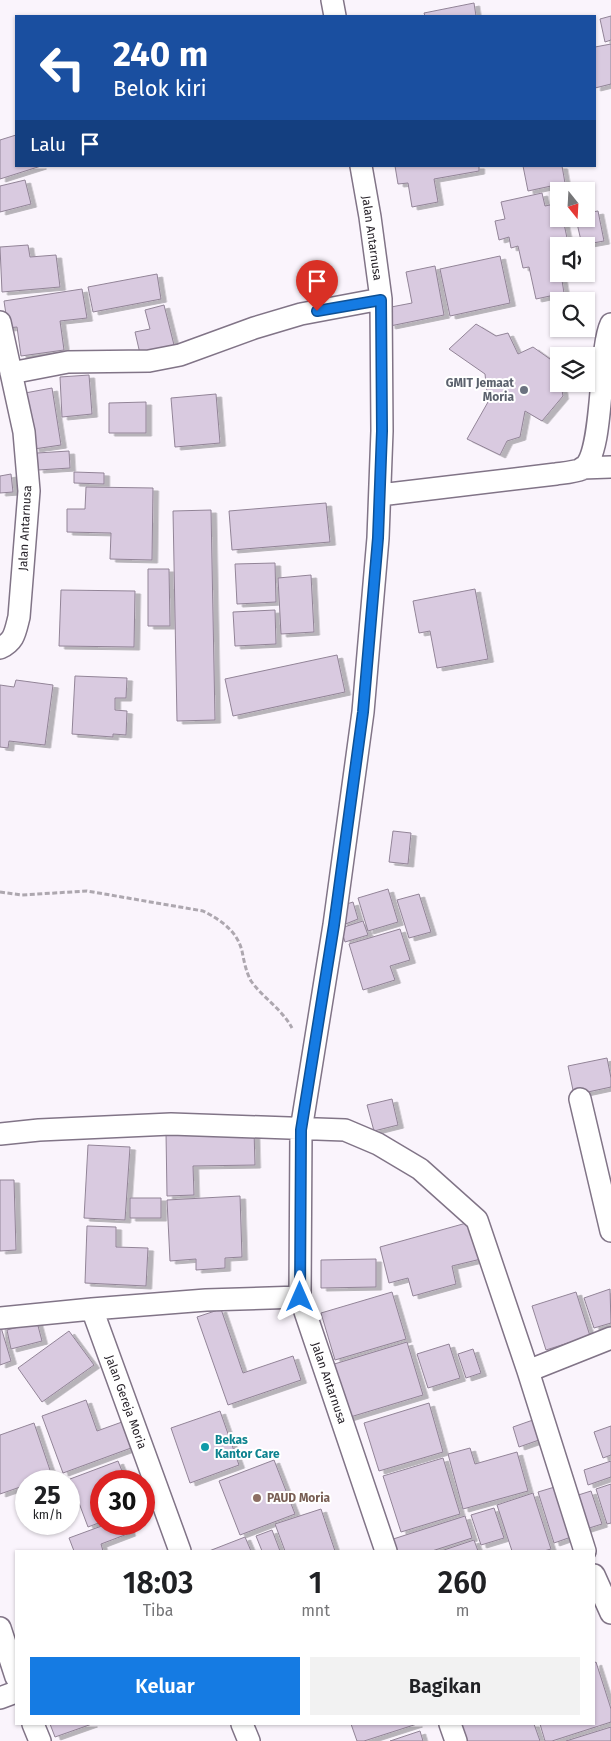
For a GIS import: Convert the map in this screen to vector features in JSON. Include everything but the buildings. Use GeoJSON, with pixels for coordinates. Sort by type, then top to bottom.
{"type":"FeatureCollection","features":[{"type":"Feature","properties":{"kind":"street"},"geometry":{"type":"LineString","coordinates":[[332,0],[335,15]]}},
{"type":"Feature","properties":{"kind":"street","name":"Jalan Antarnusa"},"geometry":{"type":"LineString","coordinates":[[361,167],[370,216],[381,300],[382,431],[378,538],[363,712],[334,925],[301,1130],[300,1297],[386,1550]]}},
{"type":"Feature","properties":{"kind":"street"},"geometry":{"type":"LineString","coordinates":[[11,373],[68,362],[149,361],[180,355],[254,328],[301,314],[381,300]]}},
{"type":"Feature","properties":{"kind":"street","name":"Jalan Antarnusa"},"geometry":{"type":"LineString","coordinates":[[0,322],[24,432],[29,491],[19,617],[15,634],[9,644],[0,648]]}},
{"type":"Feature","properties":{"kind":"street"},"geometry":{"type":"LineString","coordinates":[[582,468],[590,460],[598,427],[605,351],[608,330],[611,324]]}},
{"type":"Feature","properties":{"kind":"street"},"geometry":{"type":"LineString","coordinates":[[380,495],[556,474],[582,468],[611,467]]}},
{"type":"Feature","properties":{"kind":"street"},"geometry":{"type":"LineString","coordinates":[[580,1099],[611,1231]]}},
{"type":"Feature","properties":{"kind":"street"},"geometry":{"type":"LineString","coordinates":[[0,1134],[39,1130],[171,1124],[301,1130],[345,1130],[378,1144],[420,1169],[477,1220],[528,1371],[585,1550]]}},
{"type":"Feature","properties":{"kind":"street"},"geometry":{"type":"LineString","coordinates":[[0,1318],[206,1300],[300,1297]]}},
{"type":"Feature","properties":{"kind":"street","name":"Jalan Gereja Moria"},"geometry":{"type":"LineString","coordinates":[[92,1309],[180,1550]]}},
{"type":"Feature","properties":{"kind":"street"},"geometry":{"type":"LineString","coordinates":[[528,1371],[611,1338]]}},
{"type":"Feature","properties":{"kind":"street"},"geometry":{"type":"LineString","coordinates":[[595,1577],[611,1613]]}},
{"type":"Feature","properties":{"kind":"street"},"geometry":{"type":"LineString","coordinates":[[0,1628],[15,1674]]}},
{"type":"Feature","properties":{"kind":"street"},"geometry":{"type":"LineString","coordinates":[[0,1698],[15,1692]]}},
{"type":"Feature","properties":{"kind":"street"},"geometry":{"type":"LineString","coordinates":[[33,1725],[40,1741]]}},
{"type":"Feature","properties":{"kind":"street"},"geometry":{"type":"LineString","coordinates":[[242,1725],[249,1741]]}},
{"type":"Feature","properties":{"kind":"street"},"geometry":{"type":"LineString","coordinates":[[450,1725],[456,1741]]}},
{"type":"Feature","properties":{"kind":"path"},"geometry":{"type":"LineString","coordinates":[[0,892],[22,895],[87,891],[203,911],[220,920],[231,931],[240,944],[250,979],[285,1017],[294,1032]]}},
{"type":"Feature","properties":{"kind":"place","name":"GMIT Jemaat Moria"},"geometry":{"type":"Point","coordinates":[524,390]}},
{"type":"Feature","properties":{"kind":"place","name":"Bekas Kantor Care"},"geometry":{"type":"Point","coordinates":[205,1447]}},
{"type":"Feature","properties":{"kind":"place","name":"PAUD Moria"},"geometry":{"type":"Point","coordinates":[257,1498]}},
{"type":"Feature","properties":{"kind":"route"},"geometry":{"type":"LineString","coordinates":[[300,1297],[301,1130],[334,925],[363,712],[378,538],[382,431],[381,300],[317,311]]}}]}
